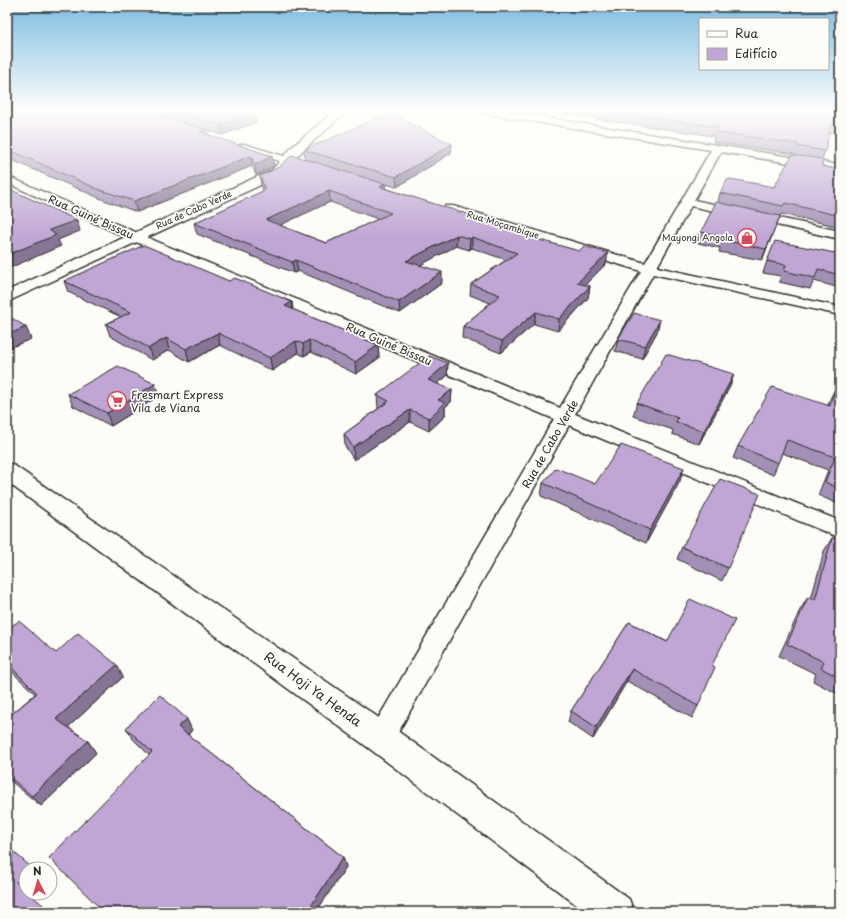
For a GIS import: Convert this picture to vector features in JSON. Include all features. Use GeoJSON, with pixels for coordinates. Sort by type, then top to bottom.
{"type":"FeatureCollection","features":[{"type":"Feature","properties":{"kind":"main road","name":"Rua de Cabo Verde"},"geometry":{"type":"LineString","coordinates":[[7,297],[134,237],[276,174],[293,153]]}},
{"type":"Feature","properties":{"kind":"main road","name":"Rua Hoji Ya Henda"},"geometry":{"type":"LineString","coordinates":[[7,471],[381,738],[616,912]]}},
{"type":"Feature","properties":{"kind":"street"},"geometry":{"type":"LineString","coordinates":[[263,153],[317,169]]}},
{"type":"Feature","properties":{"kind":"street","name":"Rua de Cabo Verde"},"geometry":{"type":"LineString","coordinates":[[381,738],[715,153]]}},
{"type":"Feature","properties":{"kind":"street"},"geometry":{"type":"LineString","coordinates":[[748,153],[840,168]]}},
{"type":"Feature","properties":{"kind":"street","name":"Rua Guiné Bissau"},"geometry":{"type":"LineString","coordinates":[[7,178],[56,203],[134,237],[564,418],[840,530]]}},
{"type":"Feature","properties":{"kind":"street"},"geometry":{"type":"LineString","coordinates":[[687,202],[840,235]]}},
{"type":"Feature","properties":{"kind":"street","name":"Rua Moçambique"},"geometry":{"type":"LineString","coordinates":[[437,205],[649,268],[840,312]]}},
{"type":"Feature","properties":{"kind":"building"},"geometry":{"type":"Polygon","coordinates":[[[16,153],[263,153],[272,156],[255,165],[251,156],[134,201],[100,190],[16,153]]]}},
{"type":"Feature","properties":{"kind":"building"},"geometry":{"type":"Polygon","coordinates":[[[314,153],[437,153],[396,177],[314,153]]]}},
{"type":"Feature","properties":{"kind":"building"},"geometry":{"type":"Polygon","coordinates":[[[292,155],[385,184],[380,187],[493,222],[491,224],[528,235],[526,236],[579,251],[584,246],[608,253],[577,283],[590,286],[559,319],[536,312],[502,341],[463,326],[500,295],[471,284],[517,253],[472,237],[470,239],[457,235],[406,261],[442,272],[399,302],[296,260],[292,262],[194,223],[265,190],[260,176],[279,167],[292,155]],[[329,191],[266,220],[326,243],[391,213],[329,191]]]}},
{"type":"Feature","properties":{"kind":"building"},"geometry":{"type":"Polygon","coordinates":[[[792,155],[823,159],[822,166],[840,170],[840,216],[785,203],[783,206],[720,193],[727,180],[730,179],[774,187],[792,155]]]}},
{"type":"Feature","properties":{"kind":"building"},"geometry":{"type":"Polygon","coordinates":[[[7,188],[77,220],[49,230],[56,235],[7,255],[7,188]]]}},
{"type":"Feature","properties":{"kind":"building"},"geometry":{"type":"Polygon","coordinates":[[[716,202],[780,216],[766,249],[722,240],[723,237],[701,232],[716,202]]]}},
{"type":"Feature","properties":{"kind":"building"},"geometry":{"type":"Polygon","coordinates":[[[775,241],[840,254],[840,275],[818,269],[815,278],[784,271],[786,265],[767,261],[775,241]]]}},
{"type":"Feature","properties":{"kind":"building"},"geometry":{"type":"Polygon","coordinates":[[[144,245],[229,281],[235,278],[292,302],[285,306],[378,345],[355,362],[309,340],[303,344],[296,341],[270,358],[218,333],[186,349],[166,338],[149,348],[106,324],[131,312],[64,281],[144,245]]]}},
{"type":"Feature","properties":{"kind":"building"},"geometry":{"type":"Polygon","coordinates":[[[634,313],[660,320],[645,346],[618,339],[634,313]]]}},
{"type":"Feature","properties":{"kind":"building"},"geometry":{"type":"Polygon","coordinates":[[[7,315],[26,327],[7,335],[7,315]]]}},
{"type":"Feature","properties":{"kind":"building"},"geometry":{"type":"Polygon","coordinates":[[[666,354],[734,374],[704,431],[676,422],[678,418],[637,403],[666,354]]]}},
{"type":"Feature","properties":{"kind":"building"},"geometry":{"type":"Polygon","coordinates":[[[429,356],[448,363],[428,380],[452,390],[438,400],[445,403],[429,418],[410,410],[353,447],[344,434],[389,401],[377,395],[429,356]]]}},
{"type":"Feature","properties":{"kind":"building"},"geometry":{"type":"Polygon","coordinates":[[[118,366],[155,384],[107,413],[68,394],[118,366]]]}},
{"type":"Feature","properties":{"kind":"building"},"geometry":{"type":"Polygon","coordinates":[[[772,387],[830,406],[835,389],[840,390],[840,489],[825,482],[835,457],[787,440],[778,463],[738,446],[772,387]]]}},
{"type":"Feature","properties":{"kind":"building"},"geometry":{"type":"Polygon","coordinates":[[[621,445],[684,468],[650,530],[543,483],[556,468],[595,484],[621,445]]]}},
{"type":"Feature","properties":{"kind":"building"},"geometry":{"type":"Polygon","coordinates":[[[720,479],[760,494],[728,568],[682,547],[720,479]]]}},
{"type":"Feature","properties":{"kind":"building"},"geometry":{"type":"Polygon","coordinates":[[[832,538],[840,541],[840,678],[821,668],[824,662],[787,644],[808,597],[815,600],[832,538]]]}},
{"type":"Feature","properties":{"kind":"building"},"geometry":{"type":"Polygon","coordinates":[[[690,599],[735,620],[712,665],[715,667],[698,706],[632,669],[596,727],[571,711],[629,622],[667,642],[690,599]]]}},
{"type":"Feature","properties":{"kind":"building"},"geometry":{"type":"Polygon","coordinates":[[[19,621],[56,653],[78,633],[117,665],[56,719],[88,741],[32,796],[7,775],[7,718],[37,693],[7,663],[7,629],[19,621]]]}},
{"type":"Feature","properties":{"kind":"building"},"geometry":{"type":"Polygon","coordinates":[[[160,695],[187,719],[178,727],[343,857],[307,912],[104,912],[58,867],[58,861],[52,861],[49,858],[152,752],[126,728],[160,695]]]}},
{"type":"Feature","properties":{"kind":"building"},"geometry":{"type":"Polygon","coordinates":[[[9,848],[24,861],[18,861],[18,880],[16,882],[18,884],[18,901],[38,901],[51,912],[7,912],[7,850],[9,848]]]}},
{"type":"Feature","properties":{"kind":"place","name":"Mayongi Angola"},"geometry":{"type":"Point","coordinates":[747,238]}},
{"type":"Feature","properties":{"kind":"place","name":"Fresmart Express Vila de Viana"},"geometry":{"type":"Point","coordinates":[117,401]}}]}
